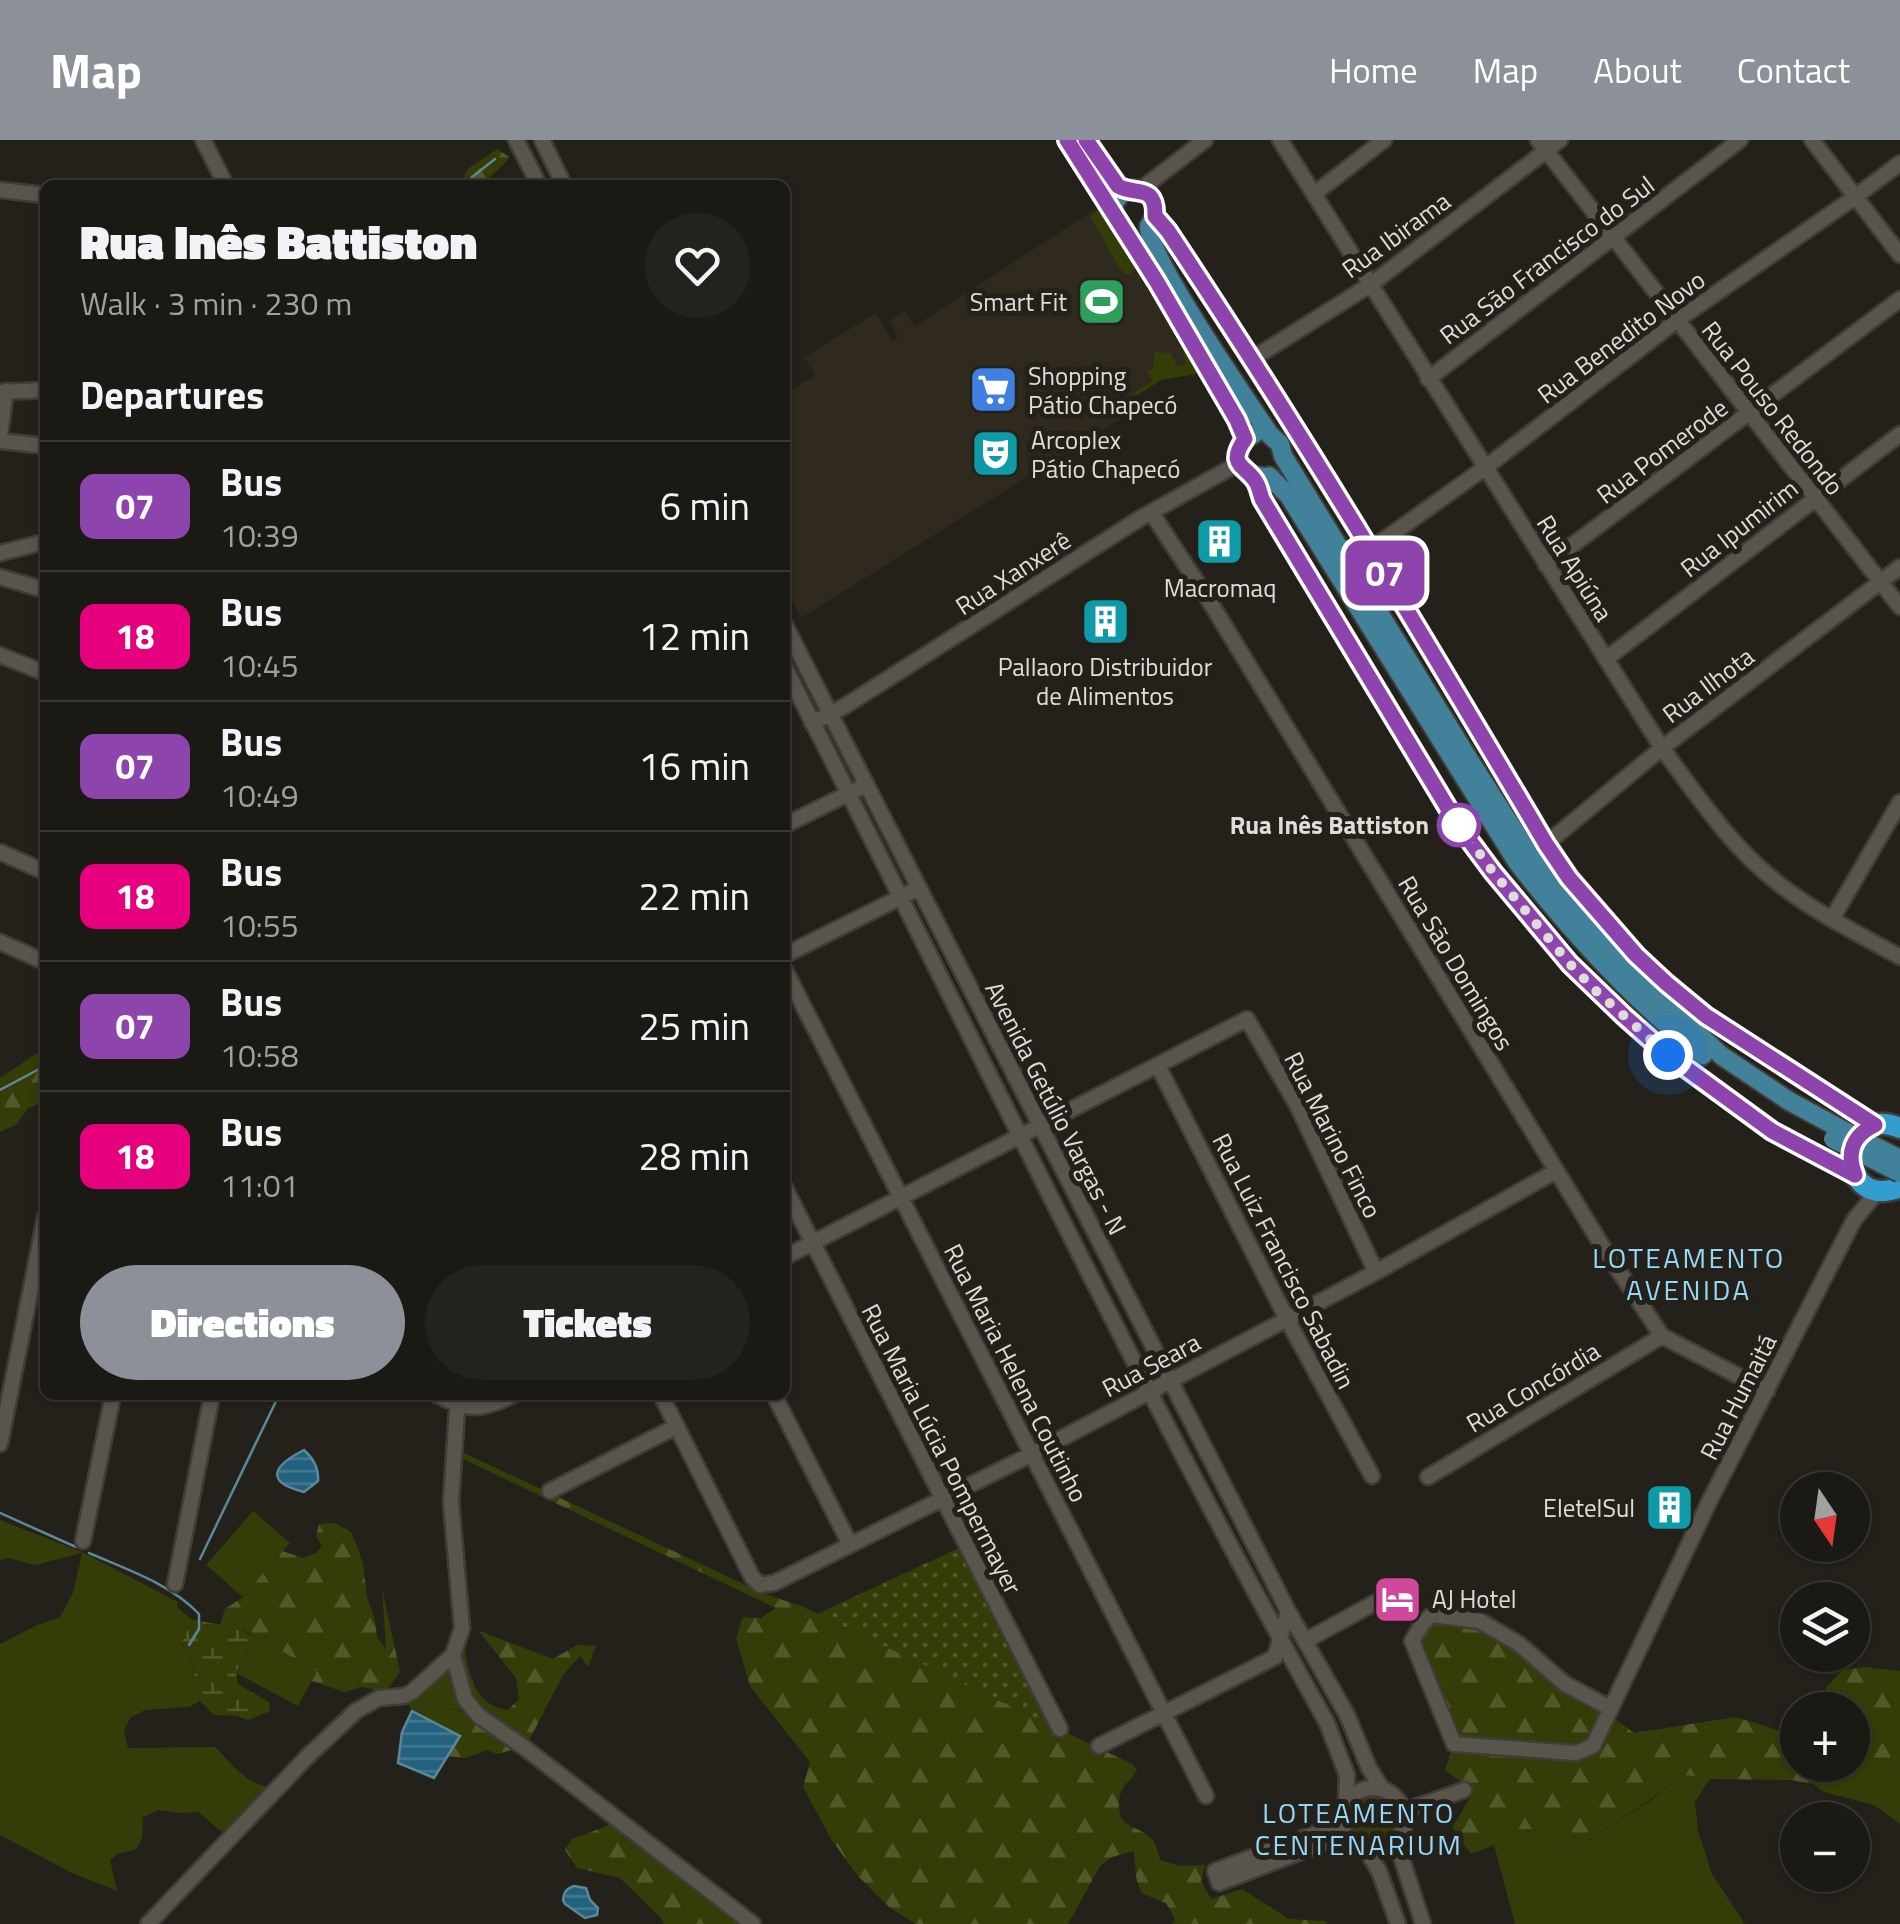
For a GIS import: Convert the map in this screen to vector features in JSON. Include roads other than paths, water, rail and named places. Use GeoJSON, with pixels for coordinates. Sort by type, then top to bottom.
{"type":"FeatureCollection","features":[{"type":"Feature","properties":{"kind":"highway"},"geometry":{"type":"LineString","coordinates":[[1883,1185],[1850,1156],[1862,1132],[1886,1126],[1900,1106]]}},
{"type":"Feature","properties":{"kind":"main road"},"geometry":{"type":"LineString","coordinates":[[1068,140],[1125,230],[1245,439]]}},
{"type":"Feature","properties":{"kind":"main road"},"geometry":{"type":"LineString","coordinates":[[1086,140],[1118,186],[1151,197],[1155,206],[1148,234],[1174,285],[1270,435],[1280,444],[1283,456],[1527,851],[1606,950],[1722,1056],[1836,1134],[1883,1185]]}},
{"type":"Feature","properties":{"kind":"main road"},"geometry":{"type":"LineString","coordinates":[[1112,210],[1116,198],[1134,191]]}},
{"type":"Feature","properties":{"kind":"main road"},"geometry":{"type":"LineString","coordinates":[[1125,230],[1137,232],[1152,221]]}},
{"type":"Feature","properties":{"kind":"main road"},"geometry":{"type":"LineString","coordinates":[[1152,221],[1168,231],[1252,358],[1569,878],[1636,955],[1706,1016],[1886,1126]]}},
{"type":"Feature","properties":{"kind":"main road"},"geometry":{"type":"LineString","coordinates":[[1270,435],[1257,433],[1245,439],[1238,451],[1239,463],[1248,474],[1262,477],[1289,496],[1516,862],[1598,959],[1655,1015],[1717,1067],[1836,1134],[1900,1159]]}},
{"type":"Feature","properties":{"kind":"main road"},"geometry":{"type":"LineString","coordinates":[[1262,477],[1279,468],[1283,456]]}},
{"type":"Feature","properties":{"kind":"main road"},"geometry":{"type":"LineString","coordinates":[[1262,477],[1262,499],[1458,825],[1570,964],[1668,1055],[1772,1131],[1883,1185]]}},
{"type":"Feature","properties":{"kind":"main road"},"geometry":{"type":"LineString","coordinates":[[1468,758],[1484,772],[1523,827],[1545,842]]}},
{"type":"Feature","properties":{"kind":"main road"},"geometry":{"type":"LineString","coordinates":[[1475,848],[1541,893]]}},
{"type":"Feature","properties":{"kind":"street"},"geometry":{"type":"LineString","coordinates":[[203,140],[223,180]]}},
{"type":"Feature","properties":{"kind":"street"},"geometry":{"type":"LineString","coordinates":[[542,140],[562,180]]}},
{"type":"Feature","properties":{"kind":"street"},"geometry":{"type":"LineString","coordinates":[[1134,191],[1205,140]]}},
{"type":"Feature","properties":{"kind":"street","name":"Rua Apiúna"},"geometry":{"type":"LineString","coordinates":[[1280,140],[1662,748],[1722,828],[1780,885],[1900,957]]}},
{"type":"Feature","properties":{"kind":"street"},"geometry":{"type":"LineString","coordinates":[[1314,194],[1384,140]]}},
{"type":"Feature","properties":{"kind":"street","name":"Rua Ibirama"},"geometry":{"type":"LineString","coordinates":[[1252,358],[1370,286],[1542,145],[1560,140]]}},
{"type":"Feature","properties":{"kind":"street","name":"Rua São Francisco do Sul"},"geometry":{"type":"LineString","coordinates":[[1428,379],[1740,140]]}},
{"type":"Feature","properties":{"kind":"street"},"geometry":{"type":"LineString","coordinates":[[1812,140],[1900,255]]}},
{"type":"Feature","properties":{"kind":"street"},"geometry":{"type":"LineString","coordinates":[[522,142],[537,180]]}},
{"type":"Feature","properties":{"kind":"street","name":"Rua Pouso Redondo"},"geometry":{"type":"LineString","coordinates":[[1542,145],[1900,607]]}},
{"type":"Feature","properties":{"kind":"street","name":"Rua Benedito Novo"},"geometry":{"type":"LineString","coordinates":[[1371,550],[1676,321],[1900,162]]}},
{"type":"Feature","properties":{"kind":"street"},"geometry":{"type":"LineString","coordinates":[[0,190],[40,194]]}},
{"type":"Feature","properties":{"kind":"street","name":"Rua Pomerode"},"geometry":{"type":"LineString","coordinates":[[1546,565],[1900,299]]}},
{"type":"Feature","properties":{"kind":"street"},"geometry":{"type":"LineString","coordinates":[[40,390],[3,392],[0,437],[40,445]]}},
{"type":"Feature","properties":{"kind":"street","name":"Rua Ipumirim"},"geometry":{"type":"LineString","coordinates":[[1606,659],[1900,434]]}},
{"type":"Feature","properties":{"kind":"street","name":"Rua Xanxerê"},"geometry":{"type":"LineString","coordinates":[[812,724],[1151,512],[1239,463]]}},
{"type":"Feature","properties":{"kind":"street","name":"Rua São Domingos"},"geometry":{"type":"LineString","coordinates":[[1151,512],[1210,602],[1556,1172],[1662,1336],[1767,1391]]}},
{"type":"Feature","properties":{"kind":"street"},"geometry":{"type":"LineString","coordinates":[[0,553],[40,543]]}},
{"type":"Feature","properties":{"kind":"street","name":"Rua Ilhota"},"geometry":{"type":"LineString","coordinates":[[1545,842],[1900,567]]}},
{"type":"Feature","properties":{"kind":"street"},"geometry":{"type":"LineString","coordinates":[[0,577],[40,589]]}},
{"type":"Feature","properties":{"kind":"street","name":"Avenida Getúlio Vargas - N"},"geometry":{"type":"LineString","coordinates":[[790,634],[1383,1790]]}},
{"type":"Feature","properties":{"kind":"street"},"geometry":{"type":"LineString","coordinates":[[0,655],[40,671]]}},
{"type":"Feature","properties":{"kind":"street","name":"Avenida Getúlio Vargas - N"},"geometry":{"type":"LineString","coordinates":[[790,689],[848,794],[1148,1392],[1327,1723],[1347,1775],[1346,1802]]}},
{"type":"Feature","properties":{"kind":"street"},"geometry":{"type":"LineString","coordinates":[[790,823],[866,785]]}},
{"type":"Feature","properties":{"kind":"street"},"geometry":{"type":"LineString","coordinates":[[1832,919],[1900,802]]}},
{"type":"Feature","properties":{"kind":"street"},"geometry":{"type":"LineString","coordinates":[[0,852],[40,870]]}},
{"type":"Feature","properties":{"kind":"street"},"geometry":{"type":"LineString","coordinates":[[790,952],[918,888]]}},
{"type":"Feature","properties":{"kind":"street"},"geometry":{"type":"LineString","coordinates":[[0,942],[40,960]]}},
{"type":"Feature","properties":{"kind":"street","name":"Rua Maria Helena Coutinho"},"geometry":{"type":"LineString","coordinates":[[790,980],[1206,1796]]}},
{"type":"Feature","properties":{"kind":"street","name":"Rua Marino Finco"},"geometry":{"type":"LineString","coordinates":[[1158,1066],[1247,1019],[1297,1105],[1376,1272]]}},
{"type":"Feature","properties":{"kind":"street"},"geometry":{"type":"LineString","coordinates":[[790,1254],[1158,1066]]}},
{"type":"Feature","properties":{"kind":"street","name":"Rua Luiz Francisco Sabadin"},"geometry":{"type":"LineString","coordinates":[[1158,1066],[1286,1319],[1372,1476]]}},
{"type":"Feature","properties":{"kind":"street","name":"Rua Seara"},"geometry":{"type":"LineString","coordinates":[[676,1426],[752,1577],[760,1585],[774,1583],[1032,1454],[1556,1172]]}},
{"type":"Feature","properties":{"kind":"street","name":"Rua Humaitá"},"geometry":{"type":"LineString","coordinates":[[1610,1708],[1565,1684],[1519,1644],[1480,1622],[1432,1615],[1412,1640],[1454,1744],[1576,1753],[1593,1746],[1663,1596],[1854,1220],[1883,1185]]}},
{"type":"Feature","properties":{"kind":"street","name":"Rua Maria Lúcia Pompermayer"},"geometry":{"type":"LineString","coordinates":[[790,1198],[1060,1729]]}},
{"type":"Feature","properties":{"kind":"street"},"geometry":{"type":"LineString","coordinates":[[0,1444],[38,1285]]}},
{"type":"Feature","properties":{"kind":"street","name":"Rua Concórdia"},"geometry":{"type":"LineString","coordinates":[[1428,1477],[1662,1336]]}},
{"type":"Feature","properties":{"kind":"street"},"geometry":{"type":"LineString","coordinates":[[83,1541],[112,1400]]}},
{"type":"Feature","properties":{"kind":"street"},"geometry":{"type":"LineString","coordinates":[[175,1584],[211,1400]]}},
{"type":"Feature","properties":{"kind":"street"},"geometry":{"type":"LineString","coordinates":[[148,1924],[356,1711],[379,1698],[412,1692],[454,1654],[462,1628],[450,1502],[457,1400],[476,1410],[501,1400]]}},
{"type":"Feature","properties":{"kind":"street"},"geometry":{"type":"LineString","coordinates":[[550,1491],[676,1426],[663,1400]]}},
{"type":"Feature","properties":{"kind":"street"},"geometry":{"type":"LineString","coordinates":[[777,1400],[850,1544]]}},
{"type":"Feature","properties":{"kind":"street"},"geometry":{"type":"LineString","coordinates":[[1305,1641],[1376,1602]]}},
{"type":"Feature","properties":{"kind":"street"},"geometry":{"type":"LineString","coordinates":[[1099,1746],[1276,1657],[1288,1611]]}},
{"type":"Feature","properties":{"kind":"street"},"geometry":{"type":"LineString","coordinates":[[454,1654],[465,1698],[479,1716],[753,1924]]}},
{"type":"Feature","properties":{"kind":"street"},"geometry":{"type":"LineString","coordinates":[[1348,1840],[1341,1821],[1346,1802],[1363,1789],[1383,1790],[1400,1802],[1404,1812],[1402,1832],[1388,1848],[1367,1851]]}},
{"type":"Feature","properties":{"kind":"street"},"geometry":{"type":"LineString","coordinates":[[1404,1812],[1464,1790]]}},
{"type":"Feature","properties":{"kind":"street"},"geometry":{"type":"LineString","coordinates":[[1341,1821],[1215,1871],[1220,1882],[1324,1843],[1348,1840],[1367,1851],[1379,1871],[1398,1924]]}},
{"type":"Feature","properties":{"kind":"street"},"geometry":{"type":"LineString","coordinates":[[1396,1841],[1423,1924]]}},
{"type":"Feature","properties":{"kind":"water"},"geometry":{"type":"Polygon","coordinates":[[[304,1450],[315,1464],[318,1481],[304,1492],[282,1483],[277,1473],[286,1461],[304,1450]]]}},
{"type":"Feature","properties":{"kind":"water"},"geometry":{"type":"Polygon","coordinates":[[[412,1711],[460,1736],[434,1778],[398,1763],[402,1732],[412,1711]]]}},
{"type":"Feature","properties":{"kind":"water"},"geometry":{"type":"Polygon","coordinates":[[[574,1886],[586,1888],[598,1908],[597,1915],[585,1918],[565,1904],[565,1893],[574,1886]]]}},
{"type":"Feature","properties":{"kind":"waterway"},"geometry":{"type":"LineString","coordinates":[[470,180],[495,159]]}},
{"type":"Feature","properties":{"kind":"waterway"},"geometry":{"type":"LineString","coordinates":[[0,1090],[40,1069]]}},
{"type":"Feature","properties":{"kind":"waterway"},"geometry":{"type":"LineString","coordinates":[[200,1559],[277,1400]]}},
{"type":"Feature","properties":{"kind":"waterway"},"geometry":{"type":"LineString","coordinates":[[0,1513],[76,1547]]}},
{"type":"Feature","properties":{"kind":"waterway"},"geometry":{"type":"LineString","coordinates":[[89,1553],[147,1578],[188,1603],[199,1614],[199,1629],[189,1645]]}},
{"type":"Feature","properties":{"kind":"place","name":"Smart Fit"},"geometry":{"type":"Point","coordinates":[1102,302]}},
{"type":"Feature","properties":{"kind":"place","name":"Shopping Pátio Chapecó"},"geometry":{"type":"Point","coordinates":[993,390]}},
{"type":"Feature","properties":{"kind":"place","name":"Arcoplex Pátio Chapecó"},"geometry":{"type":"Point","coordinates":[996,454]}},
{"type":"Feature","properties":{"kind":"place","name":"Macromaq"},"geometry":{"type":"Point","coordinates":[1220,542]}},
{"type":"Feature","properties":{"kind":"place","name":"Pallaoro Distribuidor de Alimentos"},"geometry":{"type":"Point","coordinates":[1105,621]}},
{"type":"Feature","properties":{"kind":"place","name":"Rua Inês Battiston"},"geometry":{"type":"Point","coordinates":[1459,825]}},
{"type":"Feature","properties":{"kind":"place","name":"EletelSul"},"geometry":{"type":"Point","coordinates":[1670,1508]}},
{"type":"Feature","properties":{"kind":"place","name":"AJ Hotel"},"geometry":{"type":"Point","coordinates":[1397,1599]}},
{"type":"Feature","properties":{"kind":"district","name":"LOTEAMENTO AVENIDA"},"geometry":{"type":"Point","coordinates":[1689,1273]}},
{"type":"Feature","properties":{"kind":"district","name":"LOTEAMENTO CENTENARIUM"},"geometry":{"type":"Point","coordinates":[1359,1828]}}]}
